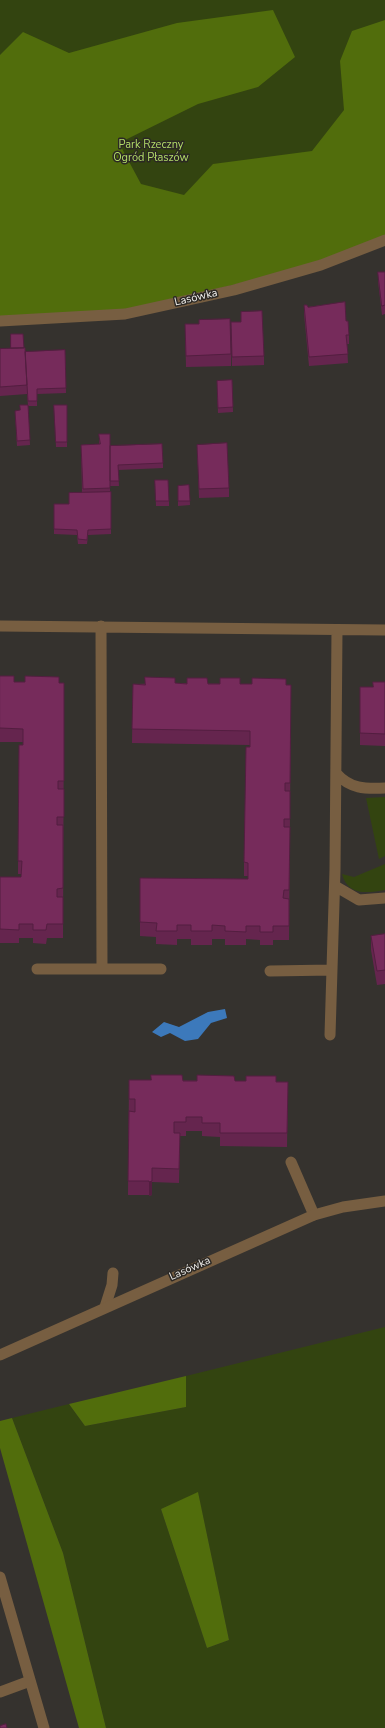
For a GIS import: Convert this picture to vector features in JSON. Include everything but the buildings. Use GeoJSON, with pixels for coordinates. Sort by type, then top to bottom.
{"type":"FeatureCollection","features":[{"type":"Feature","properties":{"kind":"street","name":"Lasówka"},"geometry":{"type":"LineString","coordinates":[[0,321],[125,314],[234,290],[321,265],[385,240]]}},
{"type":"Feature","properties":{"kind":"street"},"geometry":{"type":"LineString","coordinates":[[0,626],[385,630]]}},
{"type":"Feature","properties":{"kind":"street"},"geometry":{"type":"LineString","coordinates":[[101,626],[102,969]]}},
{"type":"Feature","properties":{"kind":"street"},"geometry":{"type":"LineString","coordinates":[[330,1035],[335,886],[337,630]]}},
{"type":"Feature","properties":{"kind":"street"},"geometry":{"type":"LineString","coordinates":[[336,773],[346,783],[353,786],[364,789],[385,788]]}},
{"type":"Feature","properties":{"kind":"street"},"geometry":{"type":"LineString","coordinates":[[335,886],[359,900],[385,898]]}},
{"type":"Feature","properties":{"kind":"street"},"geometry":{"type":"LineString","coordinates":[[37,969],[161,969]]}},
{"type":"Feature","properties":{"kind":"street"},"geometry":{"type":"LineString","coordinates":[[270,971],[332,970]]}},
{"type":"Feature","properties":{"kind":"street"},"geometry":{"type":"LineString","coordinates":[[291,1162],[314,1215]]}},
{"type":"Feature","properties":{"kind":"street","name":"Lasówka"},"geometry":{"type":"LineString","coordinates":[[0,1355],[314,1215],[343,1207],[385,1201]]}},
{"type":"Feature","properties":{"kind":"street"},"geometry":{"type":"LineString","coordinates":[[105,1307],[112,1285],[113,1273]]}},
{"type":"Feature","properties":{"kind":"street"},"geometry":{"type":"LineString","coordinates":[[0,1577],[44,1728]]}},
{"type":"Feature","properties":{"kind":"street"},"geometry":{"type":"LineString","coordinates":[[0,1692],[30,1680]]}},
{"type":"Feature","properties":{"kind":"green space","name":"Park Rzeczny Ogród Płaszów"},"geometry":{"type":"Polygon","coordinates":[[[0,0],[385,0],[385,236],[0,319],[0,0]]]}},
{"type":"Feature","properties":{"kind":"green space","name":"Park Rzeczny Ogród Płaszów"},"geometry":{"type":"Polygon","coordinates":[[[273,10],[295,57],[258,87],[198,104],[119,143],[141,184],[184,195],[213,164],[312,151],[344,110],[340,61],[352,31],[385,20],[385,236],[321,263],[125,312],[0,319],[0,55],[23,32],[69,53],[177,23],[273,10]]]}},
{"type":"Feature","properties":{"kind":"green space"},"geometry":{"type":"Polygon","coordinates":[[[385,797],[385,856],[379,859],[366,798],[385,797]]]}},
{"type":"Feature","properties":{"kind":"green space"},"geometry":{"type":"Polygon","coordinates":[[[385,864],[385,890],[365,892],[353,890],[345,881],[342,874],[354,877],[385,864]]]}},
{"type":"Feature","properties":{"kind":"green space"},"geometry":{"type":"Polygon","coordinates":[[[385,1327],[385,1728],[106,1728],[63,1553],[12,1418],[69,1404],[85,1426],[186,1407],[186,1376],[385,1327]],[[198,1493],[161,1509],[207,1648],[229,1640],[198,1493]]]}},
{"type":"Feature","properties":{"kind":"green space"},"geometry":{"type":"Polygon","coordinates":[[[186,1376],[186,1407],[85,1426],[69,1404],[186,1376]]]}},
{"type":"Feature","properties":{"kind":"green space"},"geometry":{"type":"Polygon","coordinates":[[[12,1418],[63,1553],[106,1728],[79,1728],[0,1448],[0,1421],[12,1418]]]}},
{"type":"Feature","properties":{"kind":"green space"},"geometry":{"type":"Polygon","coordinates":[[[198,1492],[229,1640],[207,1648],[161,1509],[198,1492]]]}},
{"type":"Feature","properties":{"kind":"water"},"geometry":{"type":"Polygon","coordinates":[[[225,1009],[227,1018],[211,1023],[198,1039],[185,1041],[170,1033],[161,1037],[152,1032],[164,1022],[179,1027],[208,1012],[225,1009]]]}}]}
